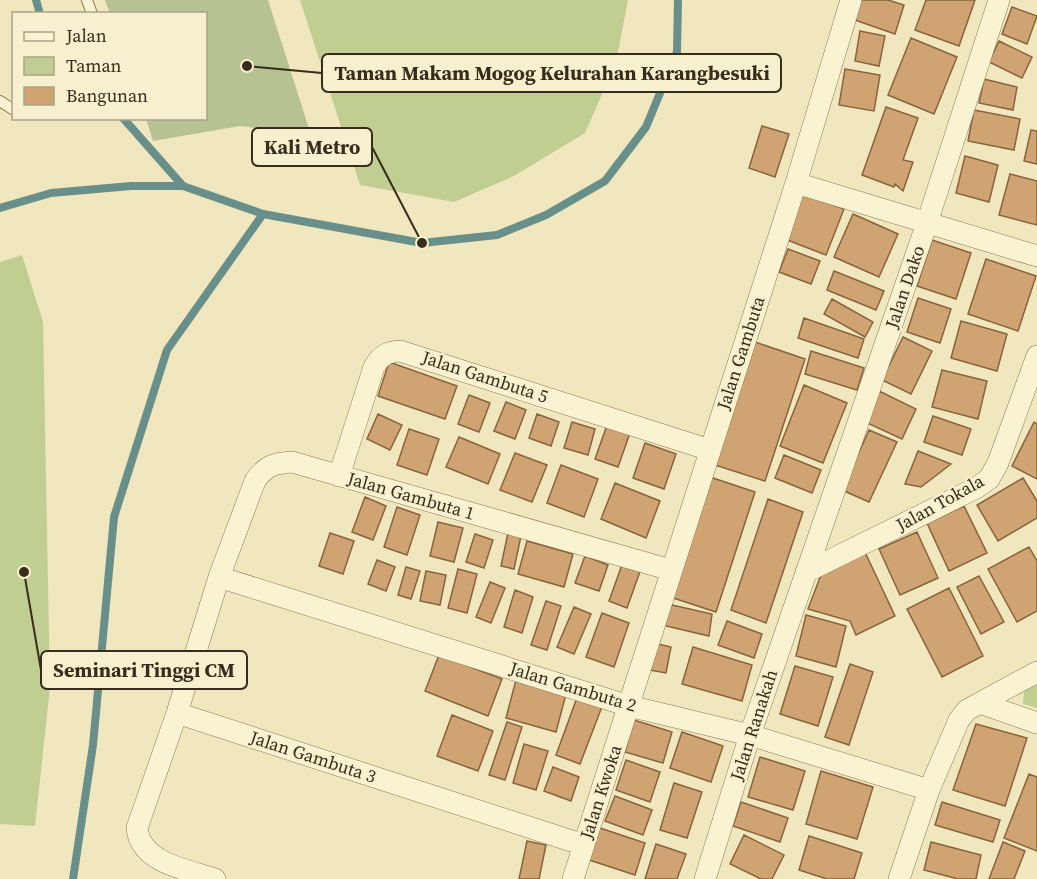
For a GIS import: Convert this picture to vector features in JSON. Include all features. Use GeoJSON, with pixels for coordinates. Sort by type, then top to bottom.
{"type":"FeatureCollection","features":[{"type":"Feature","properties":{"kind":"street","name":"Jalan Gambuta"},"geometry":{"type":"LineString","coordinates":[[629,705],[796,183],[850,0]]}},
{"type":"Feature","properties":{"kind":"street","name":"Jalan Dako"},"geometry":{"type":"LineString","coordinates":[[806,572],[927,223],[999,0]]}},
{"type":"Feature","properties":{"kind":"street"},"geometry":{"type":"LineString","coordinates":[[796,183],[1037,256]]}},
{"type":"Feature","properties":{"kind":"street","name":"Jalan Gambuta 5"},"geometry":{"type":"LineString","coordinates":[[339,476],[374,367],[380,357],[389,352],[400,351],[710,450]]}},
{"type":"Feature","properties":{"kind":"street","name":"Jalan Tokala"},"geometry":{"type":"LineString","coordinates":[[806,572],[989,479],[998,463],[1037,356]]}},
{"type":"Feature","properties":{"kind":"street","name":"Jalan Gambuta 1"},"geometry":{"type":"LineString","coordinates":[[219,577],[255,481],[270,465],[292,462],[671,570]]}},
{"type":"Feature","properties":{"kind":"street","name":"Jalan Ranakah"},"geometry":{"type":"LineString","coordinates":[[705,879],[750,735],[806,572]]}},
{"type":"Feature","properties":{"kind":"street"},"geometry":{"type":"LineString","coordinates":[[214,879],[155,857],[138,839],[137,828],[177,713],[219,577]]}},
{"type":"Feature","properties":{"kind":"street","name":"Jalan Gambuta 2"},"geometry":{"type":"LineString","coordinates":[[219,577],[629,705],[750,735],[929,790]]}},
{"type":"Feature","properties":{"kind":"street"},"geometry":{"type":"LineString","coordinates":[[900,879],[929,790],[959,720],[967,710],[1037,672]]}},
{"type":"Feature","properties":{"kind":"street"},"geometry":{"type":"LineString","coordinates":[[980,704],[1037,723]]}},
{"type":"Feature","properties":{"kind":"street","name":"Jalan Kwoka"},"geometry":{"type":"LineString","coordinates":[[573,879],[629,705]]}},
{"type":"Feature","properties":{"kind":"street","name":"Jalan Gambuta 3"},"geometry":{"type":"LineString","coordinates":[[177,713],[584,845]]}},
{"type":"Feature","properties":{"kind":"green space"},"geometry":{"type":"Polygon","coordinates":[[[105,0],[268,0],[311,135],[240,126],[153,141],[146,120],[207,120],[207,12],[110,12],[105,0]]]}},
{"type":"Feature","properties":{"kind":"green space"},"geometry":{"type":"Polygon","coordinates":[[[300,0],[628,0],[616,62],[585,133],[514,176],[454,202],[360,185],[300,0]]]}},
{"type":"Feature","properties":{"kind":"green space"},"geometry":{"type":"Polygon","coordinates":[[[22,255],[43,322],[50,687],[35,826],[0,824],[0,262],[22,255]]]}},
{"type":"Feature","properties":{"kind":"green space"},"geometry":{"type":"Polygon","coordinates":[[[1037,685],[1037,708],[1023,704],[1024,691],[1037,685]]]}},
{"type":"Feature","properties":{"kind":"building"},"geometry":{"type":"Polygon","coordinates":[[[858,0],[888,0],[904,5],[895,34],[852,19],[858,0]]]}},
{"type":"Feature","properties":{"kind":"building"},"geometry":{"type":"Polygon","coordinates":[[[926,0],[975,0],[959,46],[915,30],[926,0]]]}},
{"type":"Feature","properties":{"kind":"building"},"geometry":{"type":"Polygon","coordinates":[[[1012,7],[1037,16],[1027,44],[1002,34],[1012,7]]]}},
{"type":"Feature","properties":{"kind":"building"},"geometry":{"type":"Polygon","coordinates":[[[860,31],[885,36],[879,66],[855,61],[860,31]]]}},
{"type":"Feature","properties":{"kind":"building"},"geometry":{"type":"Polygon","coordinates":[[[911,38],[957,57],[934,114],[888,95],[911,38]]]}},
{"type":"Feature","properties":{"kind":"building"},"geometry":{"type":"Polygon","coordinates":[[[999,41],[1032,57],[1022,78],[989,62],[999,41]]]}},
{"type":"Feature","properties":{"kind":"building"},"geometry":{"type":"Polygon","coordinates":[[[845,69],[880,75],[874,111],[839,105],[845,69]]]}},
{"type":"Feature","properties":{"kind":"building"},"geometry":{"type":"Polygon","coordinates":[[[984,79],[1017,87],[1013,110],[979,103],[984,79]]]}},
{"type":"Feature","properties":{"kind":"building"},"geometry":{"type":"Polygon","coordinates":[[[886,107],[918,118],[903,160],[913,162],[903,191],[895,184],[894,187],[862,175],[886,107]]]}},
{"type":"Feature","properties":{"kind":"building"},"geometry":{"type":"Polygon","coordinates":[[[974,110],[1020,119],[1014,150],[968,141],[974,110]]]}},
{"type":"Feature","properties":{"kind":"building"},"geometry":{"type":"Polygon","coordinates":[[[762,126],[789,134],[775,177],[749,168],[762,126]]]}},
{"type":"Feature","properties":{"kind":"building"},"geometry":{"type":"Polygon","coordinates":[[[1031,130],[1037,131],[1037,164],[1024,161],[1031,130]]]}},
{"type":"Feature","properties":{"kind":"building"},"geometry":{"type":"Polygon","coordinates":[[[965,156],[998,165],[989,202],[956,193],[965,156]]]}},
{"type":"Feature","properties":{"kind":"building"},"geometry":{"type":"Polygon","coordinates":[[[1010,174],[1037,181],[1037,225],[999,215],[1010,174]]]}},
{"type":"Feature","properties":{"kind":"building"},"geometry":{"type":"Polygon","coordinates":[[[799,192],[844,209],[826,255],[782,238],[799,192]]]}},
{"type":"Feature","properties":{"kind":"building"},"geometry":{"type":"Polygon","coordinates":[[[853,214],[898,234],[879,277],[834,257],[853,214]]]}},
{"type":"Feature","properties":{"kind":"building"},"geometry":{"type":"Polygon","coordinates":[[[932,240],[971,253],[956,299],[917,286],[932,240]]]}},
{"type":"Feature","properties":{"kind":"building"},"geometry":{"type":"Polygon","coordinates":[[[788,249],[820,261],[811,284],[779,272],[788,249]]]}},
{"type":"Feature","properties":{"kind":"building"},"geometry":{"type":"Polygon","coordinates":[[[986,259],[1036,276],[1018,331],[968,314],[986,259]]]}},
{"type":"Feature","properties":{"kind":"building"},"geometry":{"type":"Polygon","coordinates":[[[834,271],[884,291],[876,310],[827,290],[834,271]]]}},
{"type":"Feature","properties":{"kind":"building"},"geometry":{"type":"Polygon","coordinates":[[[918,298],[951,309],[940,343],[907,332],[918,298]]]}},
{"type":"Feature","properties":{"kind":"building"},"geometry":{"type":"Polygon","coordinates":[[[832,299],[873,322],[865,337],[824,314],[832,299]]]}},
{"type":"Feature","properties":{"kind":"building"},"geometry":{"type":"Polygon","coordinates":[[[804,318],[864,339],[858,358],[798,338],[804,318]]]}},
{"type":"Feature","properties":{"kind":"building"},"geometry":{"type":"Polygon","coordinates":[[[961,321],[1007,334],[997,371],[951,358],[961,321]]]}},
{"type":"Feature","properties":{"kind":"building"},"geometry":{"type":"Polygon","coordinates":[[[903,337],[932,351],[911,394],[882,380],[903,337]]]}},
{"type":"Feature","properties":{"kind":"building"},"geometry":{"type":"Polygon","coordinates":[[[752,341],[805,359],[765,481],[712,464],[752,341]]]}},
{"type":"Feature","properties":{"kind":"building"},"geometry":{"type":"Polygon","coordinates":[[[811,351],[864,368],[857,390],[805,374],[811,351]]]}},
{"type":"Feature","properties":{"kind":"building"},"geometry":{"type":"Polygon","coordinates":[[[389,362],[457,386],[445,419],[378,396],[389,362]]]}},
{"type":"Feature","properties":{"kind":"building"},"geometry":{"type":"Polygon","coordinates":[[[942,370],[987,381],[978,419],[932,407],[942,370]]]}},
{"type":"Feature","properties":{"kind":"building"},"geometry":{"type":"Polygon","coordinates":[[[804,385],[847,403],[823,463],[780,446],[804,385]]]}},
{"type":"Feature","properties":{"kind":"building"},"geometry":{"type":"Polygon","coordinates":[[[879,391],[916,409],[902,439],[865,422],[879,391]]]}},
{"type":"Feature","properties":{"kind":"building"},"geometry":{"type":"Polygon","coordinates":[[[469,395],[490,403],[479,432],[458,424],[469,395]]]}},
{"type":"Feature","properties":{"kind":"building"},"geometry":{"type":"Polygon","coordinates":[[[506,402],[526,410],[515,439],[494,431],[506,402]]]}},
{"type":"Feature","properties":{"kind":"building"},"geometry":{"type":"Polygon","coordinates":[[[378,414],[402,425],[390,450],[367,439],[378,414]]]}},
{"type":"Feature","properties":{"kind":"building"},"geometry":{"type":"Polygon","coordinates":[[[537,414],[559,422],[551,446],[529,438],[537,414]]]}},
{"type":"Feature","properties":{"kind":"building"},"geometry":{"type":"Polygon","coordinates":[[[933,416],[971,429],[962,455],[924,442],[933,416]]]}},
{"type":"Feature","properties":{"kind":"building"},"geometry":{"type":"Polygon","coordinates":[[[572,422],[595,429],[588,455],[564,448],[572,422]]]}},
{"type":"Feature","properties":{"kind":"building"},"geometry":{"type":"Polygon","coordinates":[[[1034,422],[1037,424],[1037,479],[1012,466],[1034,422]]]}},
{"type":"Feature","properties":{"kind":"building"},"geometry":{"type":"Polygon","coordinates":[[[607,425],[630,433],[618,467],[595,459],[607,425]]]}},
{"type":"Feature","properties":{"kind":"building"},"geometry":{"type":"Polygon","coordinates":[[[409,429],[439,439],[427,475],[397,465],[409,429]]]}},
{"type":"Feature","properties":{"kind":"building"},"geometry":{"type":"Polygon","coordinates":[[[869,430],[897,442],[869,502],[842,490],[869,430]]]}},
{"type":"Feature","properties":{"kind":"building"},"geometry":{"type":"Polygon","coordinates":[[[459,437],[500,454],[488,484],[446,467],[459,437]]]}},
{"type":"Feature","properties":{"kind":"building"},"geometry":{"type":"Polygon","coordinates":[[[645,443],[676,454],[664,489],[633,478],[645,443]]]}},
{"type":"Feature","properties":{"kind":"building"},"geometry":{"type":"Polygon","coordinates":[[[918,451],[951,464],[921,487],[905,484],[918,451]]]}},
{"type":"Feature","properties":{"kind":"building"},"geometry":{"type":"Polygon","coordinates":[[[515,453],[547,465],[532,502],[500,490],[515,453]]]}},
{"type":"Feature","properties":{"kind":"building"},"geometry":{"type":"Polygon","coordinates":[[[784,455],[821,470],[812,493],[775,478],[784,455]]]}},
{"type":"Feature","properties":{"kind":"building"},"geometry":{"type":"Polygon","coordinates":[[[561,465],[598,479],[584,517],[547,503],[561,465]]]}},
{"type":"Feature","properties":{"kind":"building"},"geometry":{"type":"Polygon","coordinates":[[[710,477],[755,492],[716,612],[670,597],[710,477]]]}},
{"type":"Feature","properties":{"kind":"building"},"geometry":{"type":"Polygon","coordinates":[[[1023,478],[1037,501],[1037,518],[998,541],[977,505],[1023,478]]]}},
{"type":"Feature","properties":{"kind":"building"},"geometry":{"type":"Polygon","coordinates":[[[615,483],[660,501],[646,538],[601,519],[615,483]]]}},
{"type":"Feature","properties":{"kind":"building"},"geometry":{"type":"Polygon","coordinates":[[[365,497],[386,506],[373,540],[352,532],[365,497]]]}},
{"type":"Feature","properties":{"kind":"building"},"geometry":{"type":"Polygon","coordinates":[[[768,499],[803,512],[766,623],[731,610],[768,499]]]}},
{"type":"Feature","properties":{"kind":"building"},"geometry":{"type":"Polygon","coordinates":[[[964,506],[987,553],[949,571],[927,523],[964,506]]]}},
{"type":"Feature","properties":{"kind":"building"},"geometry":{"type":"Polygon","coordinates":[[[397,507],[420,515],[407,555],[384,547],[397,507]]]}},
{"type":"Feature","properties":{"kind":"building"},"geometry":{"type":"Polygon","coordinates":[[[438,522],[463,528],[454,562],[430,556],[438,522]]]}},
{"type":"Feature","properties":{"kind":"building"},"geometry":{"type":"Polygon","coordinates":[[[917,532],[938,578],[900,595],[879,549],[917,532]]]}},
{"type":"Feature","properties":{"kind":"building"},"geometry":{"type":"Polygon","coordinates":[[[330,533],[354,541],[343,574],[319,566],[330,533]]]}},
{"type":"Feature","properties":{"kind":"building"},"geometry":{"type":"Polygon","coordinates":[[[508,533],[521,536],[514,569],[501,566],[508,533]]]}},
{"type":"Feature","properties":{"kind":"building"},"geometry":{"type":"Polygon","coordinates":[[[475,534],[493,540],[484,568],[466,562],[475,534]]]}},
{"type":"Feature","properties":{"kind":"building"},"geometry":{"type":"Polygon","coordinates":[[[527,541],[573,554],[564,587],[518,574],[527,541]]]}},
{"type":"Feature","properties":{"kind":"building"},"geometry":{"type":"Polygon","coordinates":[[[1029,547],[1037,561],[1037,611],[1017,622],[988,569],[1029,547]]]}},
{"type":"Feature","properties":{"kind":"building"},"geometry":{"type":"Polygon","coordinates":[[[863,548],[895,616],[856,635],[850,621],[808,609],[824,567],[863,548]]]}},
{"type":"Feature","properties":{"kind":"building"},"geometry":{"type":"Polygon","coordinates":[[[585,556],[608,565],[599,591],[575,583],[585,556]]]}},
{"type":"Feature","properties":{"kind":"building"},"geometry":{"type":"Polygon","coordinates":[[[624,559],[642,566],[627,608],[609,601],[624,559]]]}},
{"type":"Feature","properties":{"kind":"building"},"geometry":{"type":"Polygon","coordinates":[[[377,560],[395,567],[386,591],[368,584],[377,560]]]}},
{"type":"Feature","properties":{"kind":"building"},"geometry":{"type":"Polygon","coordinates":[[[406,567],[420,571],[411,599],[398,595],[406,567]]]}},
{"type":"Feature","properties":{"kind":"building"},"geometry":{"type":"Polygon","coordinates":[[[458,569],[477,574],[467,613],[448,608],[458,569]]]}},
{"type":"Feature","properties":{"kind":"building"},"geometry":{"type":"Polygon","coordinates":[[[426,571],[446,575],[440,605],[420,601],[426,571]]]}},
{"type":"Feature","properties":{"kind":"building"},"geometry":{"type":"Polygon","coordinates":[[[979,576],[1004,622],[981,634],[957,587],[979,576]]]}},
{"type":"Feature","properties":{"kind":"building"},"geometry":{"type":"Polygon","coordinates":[[[490,582],[505,588],[491,623],[476,617],[490,582]]]}},
{"type":"Feature","properties":{"kind":"building"},"geometry":{"type":"Polygon","coordinates":[[[949,588],[983,656],[942,677],[907,609],[949,588]]]}},
{"type":"Feature","properties":{"kind":"building"},"geometry":{"type":"Polygon","coordinates":[[[515,590],[533,597],[522,633],[504,627],[515,590]]]}},
{"type":"Feature","properties":{"kind":"building"},"geometry":{"type":"Polygon","coordinates":[[[546,601],[561,606],[547,650],[531,645],[546,601]]]}},
{"type":"Feature","properties":{"kind":"building"},"geometry":{"type":"Polygon","coordinates":[[[672,605],[712,614],[709,636],[662,625],[672,605]]]}},
{"type":"Feature","properties":{"kind":"building"},"geometry":{"type":"Polygon","coordinates":[[[574,607],[591,614],[574,654],[557,647],[574,607]]]}},
{"type":"Feature","properties":{"kind":"building"},"geometry":{"type":"Polygon","coordinates":[[[602,613],[629,623],[614,667],[586,657],[602,613]]]}},
{"type":"Feature","properties":{"kind":"building"},"geometry":{"type":"Polygon","coordinates":[[[806,615],[846,626],[836,667],[796,656],[806,615]]]}},
{"type":"Feature","properties":{"kind":"building"},"geometry":{"type":"Polygon","coordinates":[[[727,621],[762,634],[754,658],[718,645],[727,621]]]}},
{"type":"Feature","properties":{"kind":"building"},"geometry":{"type":"Polygon","coordinates":[[[654,643],[671,647],[666,673],[649,670],[654,643]]]}},
{"type":"Feature","properties":{"kind":"building"},"geometry":{"type":"Polygon","coordinates":[[[693,647],[752,665],[742,701],[682,684],[693,647]]]}},
{"type":"Feature","properties":{"kind":"building"},"geometry":{"type":"Polygon","coordinates":[[[439,655],[502,679],[488,716],[425,691],[439,655]]]}},
{"type":"Feature","properties":{"kind":"building"},"geometry":{"type":"Polygon","coordinates":[[[850,664],[873,672],[849,745],[825,737],[850,664]]]}},
{"type":"Feature","properties":{"kind":"building"},"geometry":{"type":"Polygon","coordinates":[[[795,666],[833,677],[818,726],[780,714],[795,666]]]}},
{"type":"Feature","properties":{"kind":"building"},"geometry":{"type":"Polygon","coordinates":[[[516,680],[566,694],[556,732],[506,718],[516,680]]]}},
{"type":"Feature","properties":{"kind":"building"},"geometry":{"type":"Polygon","coordinates":[[[578,695],[603,704],[580,764],[556,755],[578,695]]]}},
{"type":"Feature","properties":{"kind":"building"},"geometry":{"type":"Polygon","coordinates":[[[452,715],[493,731],[478,771],[437,756],[452,715]]]}},
{"type":"Feature","properties":{"kind":"building"},"geometry":{"type":"Polygon","coordinates":[[[634,720],[672,732],[663,763],[625,752],[634,720]]]}},
{"type":"Feature","properties":{"kind":"building"},"geometry":{"type":"Polygon","coordinates":[[[507,722],[522,727],[505,780],[489,775],[507,722]]]}},
{"type":"Feature","properties":{"kind":"building"},"geometry":{"type":"Polygon","coordinates":[[[976,724],[1027,738],[1005,806],[953,790],[976,724]]]}},
{"type":"Feature","properties":{"kind":"building"},"geometry":{"type":"Polygon","coordinates":[[[682,732],[723,746],[711,782],[670,768],[682,732]]]}},
{"type":"Feature","properties":{"kind":"building"},"geometry":{"type":"Polygon","coordinates":[[[524,744],[548,751],[536,790],[513,783],[524,744]]]}},
{"type":"Feature","properties":{"kind":"building"},"geometry":{"type":"Polygon","coordinates":[[[760,757],[805,771],[793,810],[748,797],[760,757]]]}},
{"type":"Feature","properties":{"kind":"building"},"geometry":{"type":"Polygon","coordinates":[[[626,760],[660,772],[650,802],[616,790],[626,760]]]}},
{"type":"Feature","properties":{"kind":"building"},"geometry":{"type":"Polygon","coordinates":[[[553,767],[579,777],[571,801],[544,791],[553,767]]]}},
{"type":"Feature","properties":{"kind":"building"},"geometry":{"type":"Polygon","coordinates":[[[821,771],[873,787],[857,839],[806,824],[821,771]]]}},
{"type":"Feature","properties":{"kind":"building"},"geometry":{"type":"Polygon","coordinates":[[[1029,774],[1037,777],[1037,851],[1004,838],[1029,774]]]}},
{"type":"Feature","properties":{"kind":"building"},"geometry":{"type":"Polygon","coordinates":[[[674,783],[702,792],[687,838],[660,830],[674,783]]]}},
{"type":"Feature","properties":{"kind":"building"},"geometry":{"type":"Polygon","coordinates":[[[615,796],[652,810],[643,835],[605,821],[615,796]]]}},
{"type":"Feature","properties":{"kind":"building"},"geometry":{"type":"Polygon","coordinates":[[[741,802],[788,818],[780,842],[733,826],[741,802]]]}},
{"type":"Feature","properties":{"kind":"building"},"geometry":{"type":"Polygon","coordinates":[[[942,802],[1000,820],[993,842],[935,825],[942,802]]]}},
{"type":"Feature","properties":{"kind":"building"},"geometry":{"type":"Polygon","coordinates":[[[594,826],[645,843],[635,875],[583,858],[594,826]]]}},
{"type":"Feature","properties":{"kind":"building"},"geometry":{"type":"Polygon","coordinates":[[[744,835],[784,855],[772,879],[761,879],[730,864],[744,835]]]}},
{"type":"Feature","properties":{"kind":"building"},"geometry":{"type":"Polygon","coordinates":[[[809,836],[862,853],[854,879],[827,879],[799,870],[809,836]]]}},
{"type":"Feature","properties":{"kind":"building"},"geometry":{"type":"Polygon","coordinates":[[[527,841],[546,845],[539,879],[519,879],[527,841]]]}},
{"type":"Feature","properties":{"kind":"building"},"geometry":{"type":"Polygon","coordinates":[[[931,842],[981,855],[976,879],[958,879],[924,870],[931,842]]]}},
{"type":"Feature","properties":{"kind":"building"},"geometry":{"type":"Polygon","coordinates":[[[1003,842],[1025,851],[1014,879],[989,879],[1003,842]]]}},
{"type":"Feature","properties":{"kind":"building"},"geometry":{"type":"Polygon","coordinates":[[[656,844],[686,854],[677,879],[645,879],[656,844]]]}},
{"type":"Feature","properties":{"kind":"waterway"},"geometry":{"type":"LineString","coordinates":[[36,0],[39,12]]}},
{"type":"Feature","properties":{"kind":"waterway"},"geometry":{"type":"LineString","coordinates":[[0,208],[51,193],[131,186],[183,186],[263,214],[422,243],[497,235],[546,215],[605,181],[646,127],[677,52],[678,0]]}},
{"type":"Feature","properties":{"kind":"waterway"},"geometry":{"type":"LineString","coordinates":[[125,120],[183,186]]}},
{"type":"Feature","properties":{"kind":"waterway"},"geometry":{"type":"LineString","coordinates":[[73,879],[93,745],[114,517],[167,350],[263,214]]}},
{"type":"Feature","properties":{"kind":"place","name":"Taman Makam Mogog Kelurahan Karangbesuki"},"geometry":{"type":"Point","coordinates":[247,66]}},
{"type":"Feature","properties":{"kind":"place","name":"Kali Metro"},"geometry":{"type":"Point","coordinates":[422,243]}},
{"type":"Feature","properties":{"kind":"place","name":"Seminari Tinggi CM"},"geometry":{"type":"Point","coordinates":[24,572]}}]}
